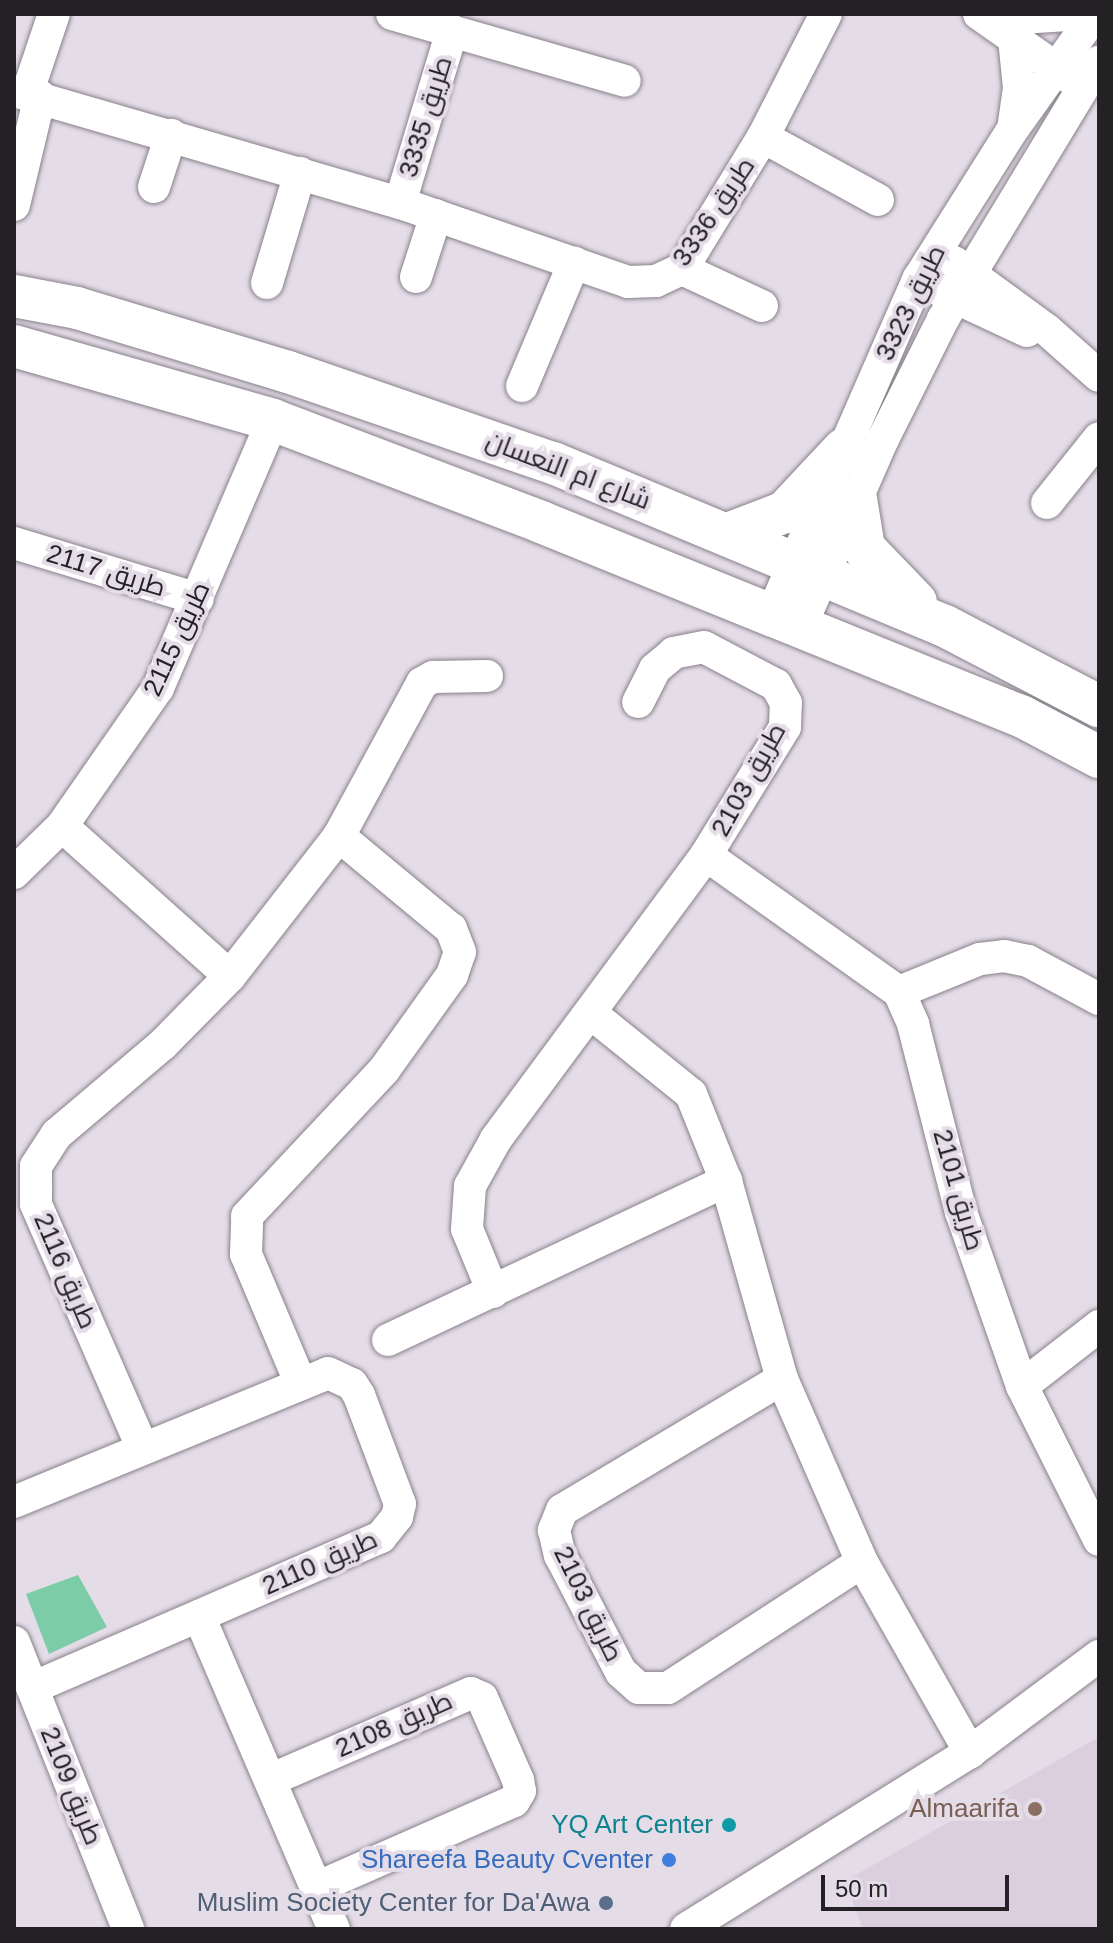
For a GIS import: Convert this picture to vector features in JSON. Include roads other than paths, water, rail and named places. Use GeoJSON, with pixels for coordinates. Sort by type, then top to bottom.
{"type":"FeatureCollection","features":[{"type":"Feature","properties":{"kind":"main road","name":"شارع ام النعسان"},"geometry":{"type":"LineString","coordinates":[[14,296],[77,308],[288,372],[553,463],[730,533],[794,594],[1099,757]]}},
{"type":"Feature","properties":{"kind":"main road","name":"شارع ام النعسان"},"geometry":{"type":"LineString","coordinates":[[14,346],[273,420],[324,440],[794,594],[945,626],[1099,706]]}},
{"type":"Feature","properties":{"kind":"main road"},"geometry":{"type":"LineString","coordinates":[[730,533],[785,512],[844,449]]}},
{"type":"Feature","properties":{"kind":"main road"},"geometry":{"type":"LineString","coordinates":[[856,499],[858,532],[872,562],[945,626]]}},
{"type":"Feature","properties":{"kind":"street"},"geometry":{"type":"LineString","coordinates":[[14,205],[27,94],[54,14]]}},
{"type":"Feature","properties":{"kind":"street","name":"طريق 3335"},"geometry":{"type":"LineString","coordinates":[[392,14],[625,81]]}},
{"type":"Feature","properties":{"kind":"street","name":"طريق 3336"},"geometry":{"type":"LineString","coordinates":[[27,94],[400,203],[628,282],[656,281],[682,269],[763,137],[826,14]]}},
{"type":"Feature","properties":{"kind":"street"},"geometry":{"type":"LineString","coordinates":[[979,14],[1016,24],[1080,66]]}},
{"type":"Feature","properties":{"kind":"street"},"geometry":{"type":"LineString","coordinates":[[1016,24],[1084,14]]}},
{"type":"Feature","properties":{"kind":"street","name":"طريق 3323"},"geometry":{"type":"LineString","coordinates":[[794,594],[856,499],[962,286],[1080,66],[1095,14]]}},
{"type":"Feature","properties":{"kind":"street"},"geometry":{"type":"LineString","coordinates":[[1013,129],[1019,88],[1016,24]]}},
{"type":"Feature","properties":{"kind":"street","name":"طريق 3335"},"geometry":{"type":"LineString","coordinates":[[400,203],[452,31]]}},
{"type":"Feature","properties":{"kind":"street","name":"طريق 3323"},"geometry":{"type":"LineString","coordinates":[[794,594],[844,449],[919,278],[1013,129],[1080,66]]}},
{"type":"Feature","properties":{"kind":"street"},"geometry":{"type":"LineString","coordinates":[[154,187],[171,135]]}},
{"type":"Feature","properties":{"kind":"street"},"geometry":{"type":"LineString","coordinates":[[763,137],[878,200]]}},
{"type":"Feature","properties":{"kind":"street"},"geometry":{"type":"LineString","coordinates":[[267,283],[300,173]]}},
{"type":"Feature","properties":{"kind":"street"},"geometry":{"type":"LineString","coordinates":[[416,277],[436,215]]}},
{"type":"Feature","properties":{"kind":"street"},"geometry":{"type":"LineString","coordinates":[[936,249],[962,286],[1014,324],[1094,363]]}},
{"type":"Feature","properties":{"kind":"street"},"geometry":{"type":"LineString","coordinates":[[522,386],[574,263]]}},
{"type":"Feature","properties":{"kind":"street"},"geometry":{"type":"LineString","coordinates":[[682,269],[762,306]]}},
{"type":"Feature","properties":{"kind":"street"},"geometry":{"type":"LineString","coordinates":[[919,278],[962,286]]}},
{"type":"Feature","properties":{"kind":"street","name":"طريق 2115"},"geometry":{"type":"LineString","coordinates":[[14,873],[62,826],[158,688],[273,420]]}},
{"type":"Feature","properties":{"kind":"street"},"geometry":{"type":"LineString","coordinates":[[1047,503],[1099,438]]}},
{"type":"Feature","properties":{"kind":"street","name":"طريق 2117"},"geometry":{"type":"LineString","coordinates":[[14,543],[198,599]]}},
{"type":"Feature","properties":{"kind":"street","name":"طريق 2103"},"geometry":{"type":"LineString","coordinates":[[493,1292],[467,1229],[470,1186],[496,1139],[593,1015],[706,855],[785,727],[786,703],[776,685],[704,647],[674,653],[655,669],[638,702]]}},
{"type":"Feature","properties":{"kind":"street","name":"طريق 2116"},"geometry":{"type":"LineString","coordinates":[[142,1447],[36,1204],[36,1166],[57,1134],[163,1044],[230,976],[339,836],[422,683],[433,677],[487,676]]}},
{"type":"Feature","properties":{"kind":"street"},"geometry":{"type":"LineString","coordinates":[[62,826],[230,976]]}},
{"type":"Feature","properties":{"kind":"street"},"geometry":{"type":"LineString","coordinates":[[300,1382],[246,1254],[247,1216],[384,1070],[452,975],[460,952],[451,929],[339,836]]}},
{"type":"Feature","properties":{"kind":"street"},"geometry":{"type":"LineString","coordinates":[[706,855],[899,992],[980,959],[1004,956],[1028,961],[1099,999]]}},
{"type":"Feature","properties":{"kind":"street","name":"طريق 2101"},"geometry":{"type":"LineString","coordinates":[[899,992],[913,1024],[961,1212],[1022,1386],[1099,1540]]}},
{"type":"Feature","properties":{"kind":"street"},"geometry":{"type":"LineString","coordinates":[[593,1015],[691,1094],[726,1181],[782,1379],[862,1562],[970,1752]]}},
{"type":"Feature","properties":{"kind":"street"},"geometry":{"type":"LineString","coordinates":[[388,1340],[726,1181]]}},
{"type":"Feature","properties":{"kind":"street"},"geometry":{"type":"LineString","coordinates":[[1022,1386],[1099,1326]]}},
{"type":"Feature","properties":{"kind":"street","name":"طريق 2110"},"geometry":{"type":"LineString","coordinates":[[14,1502],[328,1373],[352,1384],[397,1491],[397,1517],[381,1537],[32,1688]]}},
{"type":"Feature","properties":{"kind":"street","name":"طريق 2103"},"geometry":{"type":"LineString","coordinates":[[782,1379],[562,1510],[554,1530],[560,1555],[621,1672],[639,1688],[668,1688],[862,1562]]}},
{"type":"Feature","properties":{"kind":"street"},"geometry":{"type":"LineString","coordinates":[[199,1616],[334,1929]]}},
{"type":"Feature","properties":{"kind":"street","name":"طريق 2109"},"geometry":{"type":"LineString","coordinates":[[14,1642],[118,1926]]}},
{"type":"Feature","properties":{"kind":"street"},"geometry":{"type":"LineString","coordinates":[[686,1929],[970,1752],[1099,1656]]}},
{"type":"Feature","properties":{"kind":"street","name":"طريق 2108"},"geometry":{"type":"LineString","coordinates":[[270,1780],[471,1693],[482,1698],[520,1785],[514,1801],[316,1888]]}},
{"type":"Feature","properties":{"kind":"place","name":"Almaarifa"},"geometry":{"type":"Point","coordinates":[1035,1809]}},
{"type":"Feature","properties":{"kind":"place","name":"YQ Art Center"},"geometry":{"type":"Point","coordinates":[729,1825]}},
{"type":"Feature","properties":{"kind":"place","name":"Shareefa Beauty Cventer"},"geometry":{"type":"Point","coordinates":[669,1860]}},
{"type":"Feature","properties":{"kind":"place","name":"Muslim Society Center for Da'Awa"},"geometry":{"type":"Point","coordinates":[606,1903]}}]}
